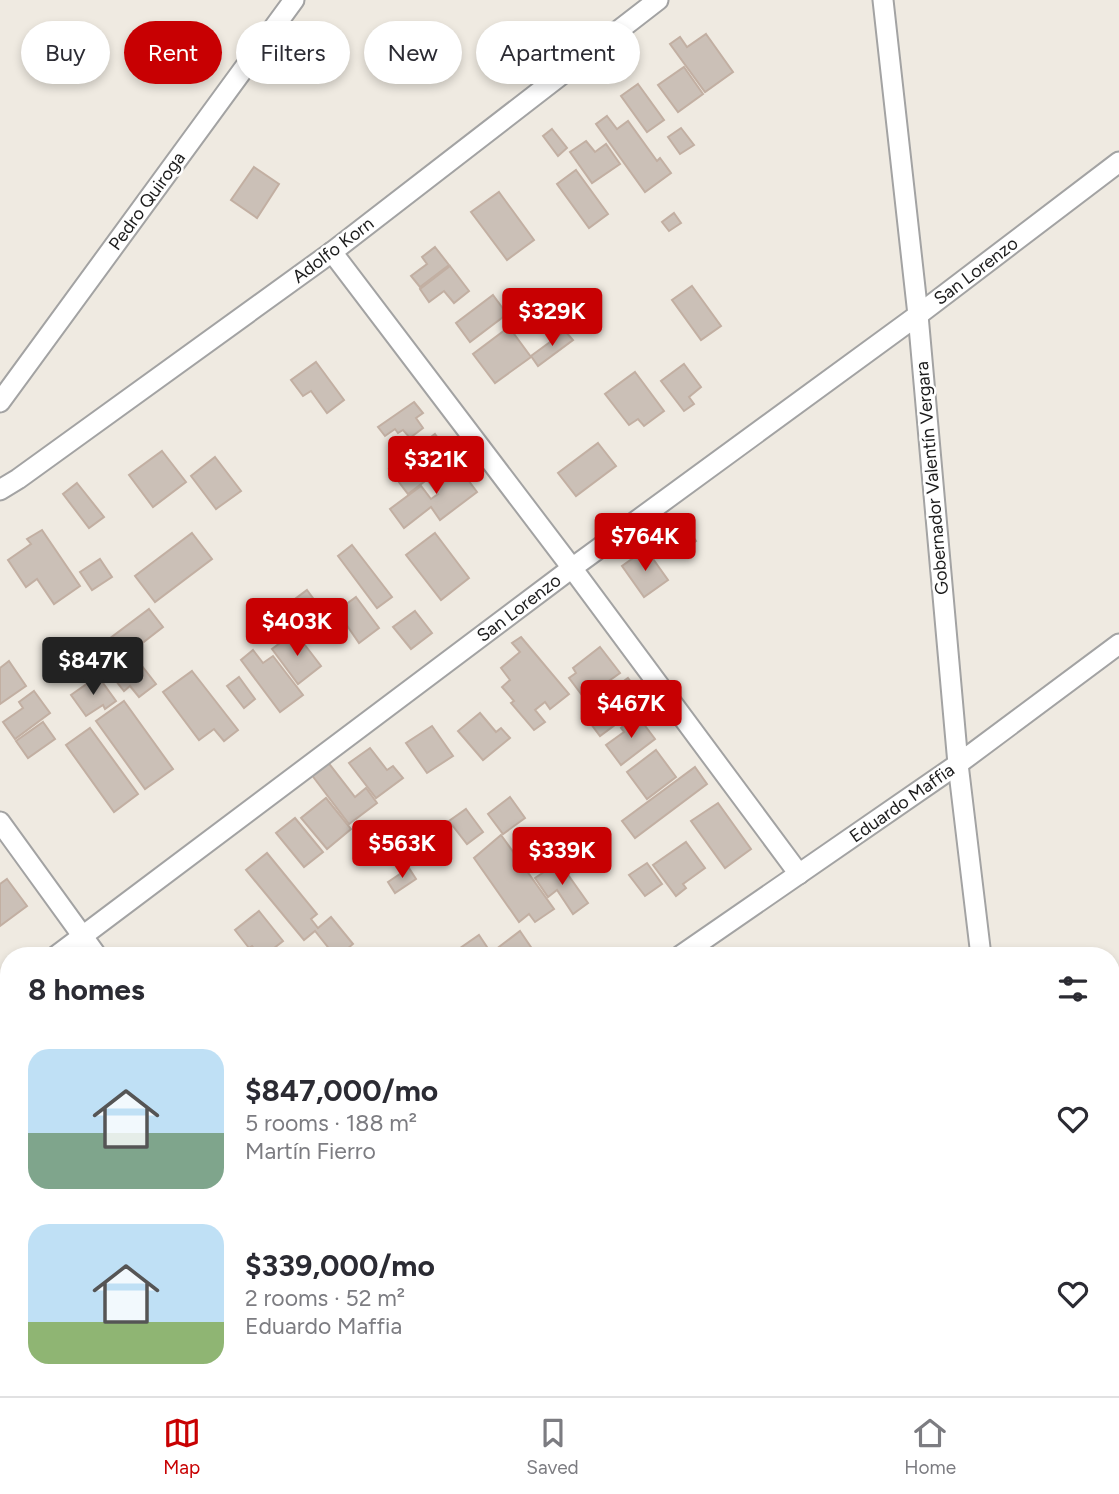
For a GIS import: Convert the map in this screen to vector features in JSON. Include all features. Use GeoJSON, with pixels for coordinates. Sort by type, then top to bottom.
{"type":"FeatureCollection","features":[{"type":"Feature","properties":{"kind":"street","name":"Pedro Quiroga"},"geometry":{"type":"LineString","coordinates":[[0,402],[294,0]]}},
{"type":"Feature","properties":{"kind":"street","name":"Adolfo Korn"},"geometry":{"type":"LineString","coordinates":[[0,489],[18,479],[332,252],[658,0]]}},
{"type":"Feature","properties":{"kind":"street","name":"Gobernador Valentín Vergara"},"geometry":{"type":"LineString","coordinates":[[883,0],[918,315],[958,764],[980,947]]}},
{"type":"Feature","properties":{"kind":"street","name":"San Lorenzo"},"geometry":{"type":"LineString","coordinates":[[68,947],[572,568],[918,315],[1119,162]]}},
{"type":"Feature","properties":{"kind":"street"},"geometry":{"type":"LineString","coordinates":[[332,252],[572,568],[799,874]]}},
{"type":"Feature","properties":{"kind":"street","name":"Eduardo Maffia"},"geometry":{"type":"LineString","coordinates":[[693,947],[958,764],[1119,643]]}},
{"type":"Feature","properties":{"kind":"street"},"geometry":{"type":"LineString","coordinates":[[0,822],[90,947]]}},
{"type":"Feature","properties":{"kind":"building"},"geometry":{"type":"Polygon","coordinates":[[[706,34],[733,72],[705,92],[670,44],[680,37],[687,47],[706,34]]]}},
{"type":"Feature","properties":{"kind":"building"},"geometry":{"type":"Polygon","coordinates":[[[684,67],[703,94],[678,112],[658,85],[684,67]]]}},
{"type":"Feature","properties":{"kind":"building"},"geometry":{"type":"Polygon","coordinates":[[[638,84],[664,120],[647,132],[621,96],[638,84]]]}},
{"type":"Feature","properties":{"kind":"building"},"geometry":{"type":"Polygon","coordinates":[[[607,116],[617,129],[628,121],[657,161],[660,158],[671,173],[645,192],[596,124],[607,116]]]}},
{"type":"Feature","properties":{"kind":"building"},"geometry":{"type":"Polygon","coordinates":[[[681,128],[694,145],[680,154],[668,137],[681,128]]]}},
{"type":"Feature","properties":{"kind":"building"},"geometry":{"type":"Polygon","coordinates":[[[552,129],[567,148],[558,156],[543,136],[552,129]]]}},
{"type":"Feature","properties":{"kind":"building"},"geometry":{"type":"Polygon","coordinates":[[[586,141],[595,152],[606,144],[620,164],[592,183],[570,152],[586,141]]]}},
{"type":"Feature","properties":{"kind":"building"},"geometry":{"type":"Polygon","coordinates":[[[254,167],[279,184],[257,218],[231,200],[254,167]]]}},
{"type":"Feature","properties":{"kind":"building"},"geometry":{"type":"Polygon","coordinates":[[[576,170],[608,214],[589,228],[557,184],[576,170]]]}},
{"type":"Feature","properties":{"kind":"building"},"geometry":{"type":"Polygon","coordinates":[[[499,192],[534,240],[507,260],[471,212],[499,192]]]}},
{"type":"Feature","properties":{"kind":"building"},"geometry":{"type":"Polygon","coordinates":[[[674,213],[681,223],[669,231],[662,222],[674,213]]]}},
{"type":"Feature","properties":{"kind":"building"},"geometry":{"type":"Polygon","coordinates":[[[435,247],[449,265],[420,287],[411,276],[427,264],[422,257],[435,247]]]}},
{"type":"Feature","properties":{"kind":"building"},"geometry":{"type":"Polygon","coordinates":[[[450,266],[469,291],[454,303],[444,291],[429,302],[420,289],[450,266]]]}},
{"type":"Feature","properties":{"kind":"building"},"geometry":{"type":"Polygon","coordinates":[[[692,286],[721,326],[701,340],[672,300],[692,286]]]}},
{"type":"Feature","properties":{"kind":"building"},"geometry":{"type":"Polygon","coordinates":[[[493,295],[507,314],[470,342],[456,323],[493,295]]]}},
{"type":"Feature","properties":{"kind":"building"},"geometry":{"type":"Polygon","coordinates":[[[509,327],[531,357],[495,383],[473,354],[509,327]]]}},
{"type":"Feature","properties":{"kind":"building"},"geometry":{"type":"Polygon","coordinates":[[[565,331],[573,340],[538,366],[531,356],[565,331]]]}},
{"type":"Feature","properties":{"kind":"building"},"geometry":{"type":"Polygon","coordinates":[[[316,362],[344,400],[327,413],[311,391],[303,396],[291,380],[316,362]]]}},
{"type":"Feature","properties":{"kind":"building"},"geometry":{"type":"Polygon","coordinates":[[[684,364],[701,387],[689,397],[694,404],[684,411],[661,381],[684,364]]]}},
{"type":"Feature","properties":{"kind":"building"},"geometry":{"type":"Polygon","coordinates":[[[635,372],[664,411],[644,426],[638,419],[629,425],[605,394],[635,372]]]}},
{"type":"Feature","properties":{"kind":"building"},"geometry":{"type":"Polygon","coordinates":[[[414,402],[423,413],[416,418],[423,428],[410,438],[403,430],[398,433],[395,429],[385,436],[378,427],[414,402]]]}},
{"type":"Feature","properties":{"kind":"building"},"geometry":{"type":"Polygon","coordinates":[[[435,434],[454,459],[408,494],[389,469],[435,434]]]}},
{"type":"Feature","properties":{"kind":"building"},"geometry":{"type":"Polygon","coordinates":[[[598,443],[616,466],[576,496],[558,473],[598,443]]]}},
{"type":"Feature","properties":{"kind":"building"},"geometry":{"type":"Polygon","coordinates":[[[162,451],[186,482],[153,507],[129,475],[162,451]]]}},
{"type":"Feature","properties":{"kind":"building"},"geometry":{"type":"Polygon","coordinates":[[[215,457],[241,491],[216,509],[191,476],[215,457]]]}},
{"type":"Feature","properties":{"kind":"building"},"geometry":{"type":"Polygon","coordinates":[[[454,461],[477,492],[440,520],[431,507],[404,528],[390,509],[421,486],[431,499],[438,494],[428,481],[454,461]]]}},
{"type":"Feature","properties":{"kind":"building"},"geometry":{"type":"Polygon","coordinates":[[[77,483],[104,517],[89,528],[63,494],[77,483]]]}},
{"type":"Feature","properties":{"kind":"building"},"geometry":{"type":"Polygon","coordinates":[[[681,519],[696,541],[675,557],[659,535],[681,519]]]}},
{"type":"Feature","properties":{"kind":"building"},"geometry":{"type":"Polygon","coordinates":[[[42,530],[80,586],[54,604],[37,579],[26,587],[8,560],[31,544],[27,539],[42,530]]]}},
{"type":"Feature","properties":{"kind":"building"},"geometry":{"type":"Polygon","coordinates":[[[192,533],[212,559],[155,602],[135,576],[192,533]]]}},
{"type":"Feature","properties":{"kind":"building"},"geometry":{"type":"Polygon","coordinates":[[[435,533],[469,578],[441,600],[406,555],[435,533]]]}},
{"type":"Feature","properties":{"kind":"building"},"geometry":{"type":"Polygon","coordinates":[[[352,545],[392,597],[377,608],[338,556],[352,545]]]}},
{"type":"Feature","properties":{"kind":"building"},"geometry":{"type":"Polygon","coordinates":[[[646,549],[668,580],[644,597],[622,566],[646,549]]]}},
{"type":"Feature","properties":{"kind":"building"},"geometry":{"type":"Polygon","coordinates":[[[100,559],[112,577],[92,590],[80,572],[100,559]]]}},
{"type":"Feature","properties":{"kind":"building"},"geometry":{"type":"Polygon","coordinates":[[[307,590],[324,613],[300,631],[283,608],[307,590]]]}},
{"type":"Feature","properties":{"kind":"building"},"geometry":{"type":"Polygon","coordinates":[[[356,597],[379,628],[359,643],[337,611],[356,597]]]}},
{"type":"Feature","properties":{"kind":"building"},"geometry":{"type":"Polygon","coordinates":[[[149,609],[163,627],[132,651],[128,646],[111,659],[101,645],[149,609]]]}},
{"type":"Feature","properties":{"kind":"building"},"geometry":{"type":"Polygon","coordinates":[[[415,611],[432,633],[411,649],[393,627],[415,611]]]}},
{"type":"Feature","properties":{"kind":"building"},"geometry":{"type":"Polygon","coordinates":[[[295,632],[321,666],[298,684],[272,649],[295,632]]]}},
{"type":"Feature","properties":{"kind":"building"},"geometry":{"type":"Polygon","coordinates":[[[521,637],[569,694],[550,709],[545,702],[535,710],[545,722],[534,730],[511,703],[514,701],[502,687],[510,680],[501,668],[520,652],[512,643],[521,637]]]}},
{"type":"Feature","properties":{"kind":"building"},"geometry":{"type":"Polygon","coordinates":[[[600,647],[620,673],[606,683],[611,689],[595,701],[590,695],[585,699],[569,678],[576,673],[573,668],[600,647]]]}},
{"type":"Feature","properties":{"kind":"building"},"geometry":{"type":"Polygon","coordinates":[[[128,648],[156,684],[139,697],[130,686],[124,691],[104,666],[128,648]]]}},
{"type":"Feature","properties":{"kind":"building"},"geometry":{"type":"Polygon","coordinates":[[[253,650],[263,663],[273,656],[303,695],[280,712],[241,660],[253,650]]]}},
{"type":"Feature","properties":{"kind":"building"},"geometry":{"type":"Polygon","coordinates":[[[9,661],[26,686],[0,704],[0,668],[9,661]]]}},
{"type":"Feature","properties":{"kind":"building"},"geometry":{"type":"Polygon","coordinates":[[[192,671],[238,730],[224,741],[214,729],[199,740],[163,692],[192,671]]]}},
{"type":"Feature","properties":{"kind":"building"},"geometry":{"type":"Polygon","coordinates":[[[98,676],[116,701],[105,709],[103,705],[86,716],[71,695],[98,676]]]}},
{"type":"Feature","properties":{"kind":"building"},"geometry":{"type":"Polygon","coordinates":[[[239,677],[255,699],[244,708],[227,686],[239,677]]]}},
{"type":"Feature","properties":{"kind":"building"},"geometry":{"type":"Polygon","coordinates":[[[628,678],[640,693],[621,708],[627,716],[600,736],[582,712],[628,678]]]}},
{"type":"Feature","properties":{"kind":"building"},"geometry":{"type":"Polygon","coordinates":[[[34,691],[50,713],[15,739],[3,722],[23,708],[19,702],[34,691]]]}},
{"type":"Feature","properties":{"kind":"building"},"geometry":{"type":"Polygon","coordinates":[[[124,701],[173,769],[145,789],[96,721],[124,701]]]}},
{"type":"Feature","properties":{"kind":"building"},"geometry":{"type":"Polygon","coordinates":[[[480,713],[496,732],[501,728],[510,738],[483,760],[458,731],[480,713]]]}},
{"type":"Feature","properties":{"kind":"building"},"geometry":{"type":"Polygon","coordinates":[[[637,715],[655,739],[621,765],[606,745],[624,732],[621,728],[637,715]]]}},
{"type":"Feature","properties":{"kind":"building"},"geometry":{"type":"Polygon","coordinates":[[[43,722],[55,739],[28,758],[16,741],[43,722]]]}},
{"type":"Feature","properties":{"kind":"building"},"geometry":{"type":"Polygon","coordinates":[[[432,726],[453,756],[427,773],[406,743],[432,726]]]}},
{"type":"Feature","properties":{"kind":"building"},"geometry":{"type":"Polygon","coordinates":[[[90,728],[138,794],[114,812],[66,745],[90,728]]]}},
{"type":"Feature","properties":{"kind":"building"},"geometry":{"type":"Polygon","coordinates":[[[370,748],[387,770],[393,766],[403,778],[376,798],[349,763],[370,748]]]}},
{"type":"Feature","properties":{"kind":"building"},"geometry":{"type":"Polygon","coordinates":[[[656,750],[676,777],[647,799],[627,772],[656,750]]]}},
{"type":"Feature","properties":{"kind":"building"},"geometry":{"type":"Polygon","coordinates":[[[327,761],[355,797],[366,788],[377,803],[349,824],[311,774],[327,761]]]}},
{"type":"Feature","properties":{"kind":"building"},"geometry":{"type":"Polygon","coordinates":[[[695,767],[707,784],[635,838],[622,821],[695,767]]]}},
{"type":"Feature","properties":{"kind":"building"},"geometry":{"type":"Polygon","coordinates":[[[510,797],[525,818],[503,834],[488,814],[510,797]]]}},
{"type":"Feature","properties":{"kind":"building"},"geometry":{"type":"Polygon","coordinates":[[[326,798],[351,829],[327,849],[301,818],[326,798]]]}},
{"type":"Feature","properties":{"kind":"building"},"geometry":{"type":"Polygon","coordinates":[[[718,803],[751,849],[725,868],[691,821],[718,803]]]}},
{"type":"Feature","properties":{"kind":"building"},"geometry":{"type":"Polygon","coordinates":[[[466,809],[483,832],[467,844],[449,821],[466,809]]]}},
{"type":"Feature","properties":{"kind":"building"},"geometry":{"type":"Polygon","coordinates":[[[295,818],[323,852],[304,867],[276,833],[295,818]]]}},
{"type":"Feature","properties":{"kind":"building"},"geometry":{"type":"Polygon","coordinates":[[[501,835],[554,909],[535,922],[529,914],[519,922],[474,858],[501,835]]]}},
{"type":"Feature","properties":{"kind":"building"},"geometry":{"type":"Polygon","coordinates":[[[686,842],[705,868],[683,884],[686,888],[676,896],[653,865],[686,842]]]}},
{"type":"Feature","properties":{"kind":"building"},"geometry":{"type":"Polygon","coordinates":[[[267,853],[317,914],[311,919],[318,928],[331,917],[353,944],[350,947],[328,947],[315,931],[304,940],[246,870],[267,853]]]}},
{"type":"Feature","properties":{"kind":"building"},"geometry":{"type":"Polygon","coordinates":[[[559,862],[588,903],[573,914],[557,890],[548,897],[535,878],[559,862]]]}},
{"type":"Feature","properties":{"kind":"building"},"geometry":{"type":"Polygon","coordinates":[[[647,863],[662,884],[645,896],[629,875],[647,863]]]}},
{"type":"Feature","properties":{"kind":"building"},"geometry":{"type":"Polygon","coordinates":[[[409,868],[416,879],[395,893],[388,882],[409,868]]]}},
{"type":"Feature","properties":{"kind":"building"},"geometry":{"type":"Polygon","coordinates":[[[7,879],[27,906],[0,926],[0,884],[7,879]]]}},
{"type":"Feature","properties":{"kind":"building"},"geometry":{"type":"Polygon","coordinates":[[[259,911],[283,941],[275,947],[248,947],[235,930],[259,911]]]}},
{"type":"Feature","properties":{"kind":"building"},"geometry":{"type":"Polygon","coordinates":[[[520,931],[531,947],[499,947],[520,931]]]}},
{"type":"Feature","properties":{"kind":"building"},"geometry":{"type":"Polygon","coordinates":[[[479,935],[487,947],[462,947],[479,935]]]}}]}
